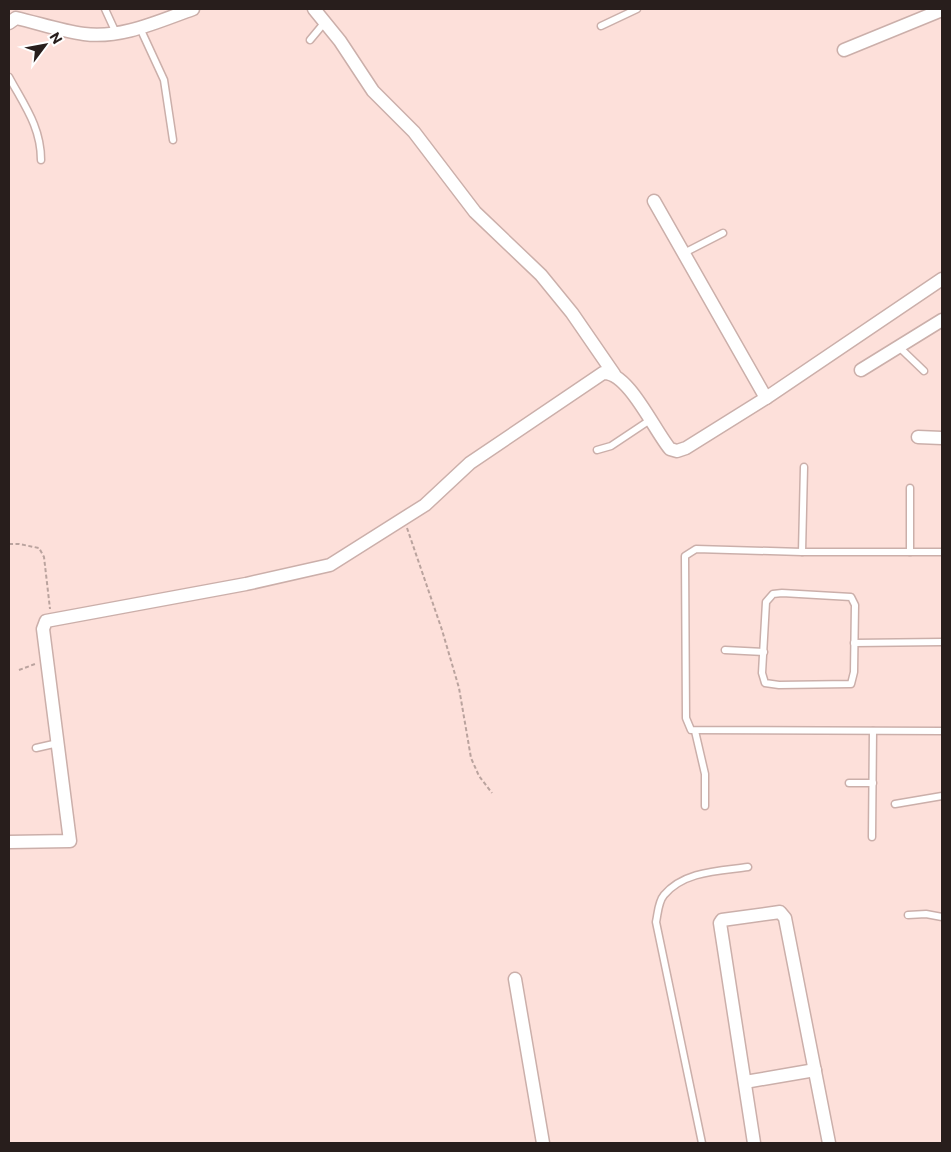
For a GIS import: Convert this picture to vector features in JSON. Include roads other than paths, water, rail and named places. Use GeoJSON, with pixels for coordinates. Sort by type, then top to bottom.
{"type":"FeatureCollection","features":[{"type":"Feature","properties":{"kind":"street"},"geometry":{"type":"LineString","coordinates":[[12,17],[85,34],[116,33],[140,28],[193,9]]}},
{"type":"Feature","properties":{"kind":"street"},"geometry":{"type":"LineString","coordinates":[[314,9],[373,90],[414,132],[475,212],[541,275],[572,313],[614,374],[624,383],[670,448],[677,451],[697,442],[766,398],[942,279]]}},
{"type":"Feature","properties":{"kind":"street"},"geometry":{"type":"LineString","coordinates":[[844,50],[942,10]]}},
{"type":"Feature","properties":{"kind":"street"},"geometry":{"type":"LineString","coordinates":[[654,201],[766,398]]}},
{"type":"Feature","properties":{"kind":"street"},"geometry":{"type":"LineString","coordinates":[[861,370],[942,320]]}},
{"type":"Feature","properties":{"kind":"street"},"geometry":{"type":"LineString","coordinates":[[9,842],[70,841],[48,656],[43,629],[46,620],[314,570],[345,557],[440,494],[455,476],[502,441],[597,376],[608,373],[614,374]]}},
{"type":"Feature","properties":{"kind":"street"},"geometry":{"type":"LineString","coordinates":[[918,437],[942,438]]}},
{"type":"Feature","properties":{"kind":"street"},"geometry":{"type":"LineString","coordinates":[[754,1143],[720,923],[722,920],[778,912],[784,916],[830,1143]]}},
{"type":"Feature","properties":{"kind":"street"},"geometry":{"type":"LineString","coordinates":[[515,979],[543,1143]]}},
{"type":"Feature","properties":{"kind":"street"},"geometry":{"type":"LineString","coordinates":[[745,1082],[815,1070]]}},
{"type":"Feature","properties":{"kind":"lane"},"geometry":{"type":"LineString","coordinates":[[105,9],[116,33]]}},
{"type":"Feature","properties":{"kind":"lane"},"geometry":{"type":"LineString","coordinates":[[601,26],[637,9]]}},
{"type":"Feature","properties":{"kind":"lane"},"geometry":{"type":"LineString","coordinates":[[310,40],[325,22]]}},
{"type":"Feature","properties":{"kind":"lane"},"geometry":{"type":"LineString","coordinates":[[140,28],[164,80],[172,140]]}},
{"type":"Feature","properties":{"kind":"lane"},"geometry":{"type":"LineString","coordinates":[[9,77],[33,120],[41,142],[41,160]]}},
{"type":"Feature","properties":{"kind":"lane"},"geometry":{"type":"LineString","coordinates":[[684,253],[723,233]]}},
{"type":"Feature","properties":{"kind":"lane"},"geometry":{"type":"LineString","coordinates":[[899,347],[924,371]]}},
{"type":"Feature","properties":{"kind":"lane"},"geometry":{"type":"LineString","coordinates":[[597,450],[610,446],[650,420]]}},
{"type":"Feature","properties":{"kind":"lane"},"geometry":{"type":"LineString","coordinates":[[802,552],[804,467]]}},
{"type":"Feature","properties":{"kind":"lane"},"geometry":{"type":"LineString","coordinates":[[910,488],[910,552]]}},
{"type":"Feature","properties":{"kind":"lane"},"geometry":{"type":"LineString","coordinates":[[942,552],[802,552],[696,549],[685,556],[686,718],[688,727],[695,732],[942,731]]}},
{"type":"Feature","properties":{"kind":"lane"},"geometry":{"type":"LineString","coordinates":[[773,594],[851,597],[855,605],[854,682],[848,685],[768,684],[765,683],[762,674],[764,652],[766,602],[773,594]]}},
{"type":"Feature","properties":{"kind":"lane"},"geometry":{"type":"LineString","coordinates":[[854,643],[942,642]]}},
{"type":"Feature","properties":{"kind":"lane"},"geometry":{"type":"LineString","coordinates":[[725,650],[764,652]]}},
{"type":"Feature","properties":{"kind":"lane"},"geometry":{"type":"LineString","coordinates":[[872,837],[873,731]]}},
{"type":"Feature","properties":{"kind":"lane"},"geometry":{"type":"LineString","coordinates":[[695,732],[705,774],[705,806]]}},
{"type":"Feature","properties":{"kind":"lane"},"geometry":{"type":"LineString","coordinates":[[36,748],[58,743]]}},
{"type":"Feature","properties":{"kind":"lane"},"geometry":{"type":"LineString","coordinates":[[849,784],[873,784]]}},
{"type":"Feature","properties":{"kind":"lane"},"geometry":{"type":"LineString","coordinates":[[895,804],[942,796]]}},
{"type":"Feature","properties":{"kind":"lane"},"geometry":{"type":"LineString","coordinates":[[702,1143],[656,922],[663,896],[674,886],[690,877],[706,872],[748,867]]}},
{"type":"Feature","properties":{"kind":"lane"},"geometry":{"type":"LineString","coordinates":[[908,915],[926,914],[942,918]]}}]}
